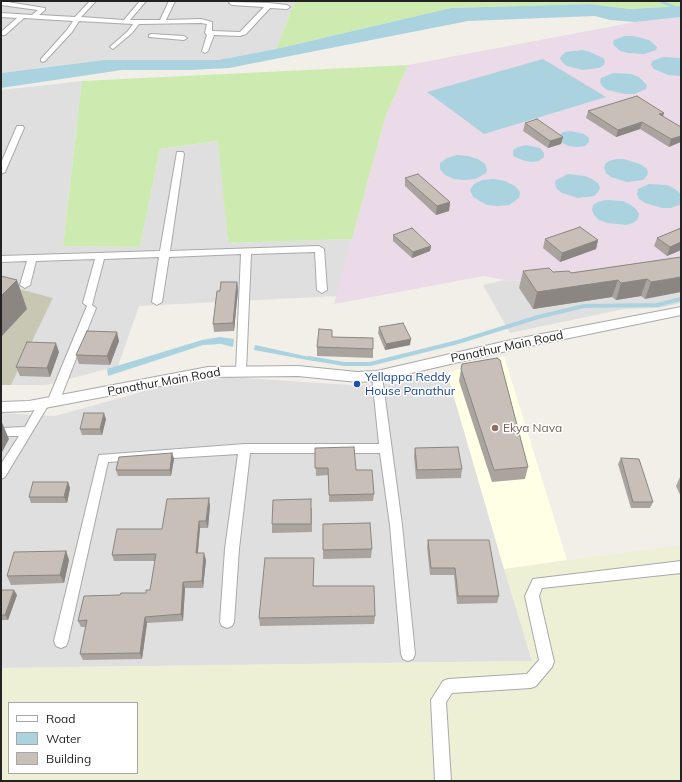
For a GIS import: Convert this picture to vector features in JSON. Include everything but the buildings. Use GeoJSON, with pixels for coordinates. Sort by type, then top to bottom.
{"type":"FeatureCollection","features":[{"type":"Feature","properties":{"kind":"street"},"geometry":{"type":"LineString","coordinates":[[43,60],[70,31],[86,8],[93,1]]}},
{"type":"Feature","properties":{"kind":"street"},"geometry":{"type":"LineString","coordinates":[[126,21],[143,1]]}},
{"type":"Feature","properties":{"kind":"street"},"geometry":{"type":"LineString","coordinates":[[162,21],[172,1]]}},
{"type":"Feature","properties":{"kind":"street"},"geometry":{"type":"LineString","coordinates":[[5,2],[43,9],[33,17]]}},
{"type":"Feature","properties":{"kind":"street"},"geometry":{"type":"LineString","coordinates":[[232,3],[274,4],[287,7]]}},
{"type":"Feature","properties":{"kind":"street"},"geometry":{"type":"LineString","coordinates":[[1,15],[77,20],[206,22],[210,23],[207,32],[211,34],[244,33],[274,4]]}},
{"type":"Feature","properties":{"kind":"street"},"geometry":{"type":"LineString","coordinates":[[3,34],[23,16]]}},
{"type":"Feature","properties":{"kind":"street"},"geometry":{"type":"LineString","coordinates":[[113,47],[130,32],[137,22]]}},
{"type":"Feature","properties":{"kind":"street"},"geometry":{"type":"LineString","coordinates":[[146,22],[153,40],[151,46]]}},
{"type":"Feature","properties":{"kind":"street"},"geometry":{"type":"LineString","coordinates":[[205,51],[211,34]]}},
{"type":"Feature","properties":{"kind":"street"},"geometry":{"type":"LineString","coordinates":[[151,36],[184,38]]}},
{"type":"Feature","properties":{"kind":"street"},"geometry":{"type":"LineString","coordinates":[[1,172],[3,162],[20,128]]}},
{"type":"Feature","properties":{"kind":"street"},"geometry":{"type":"LineString","coordinates":[[157,302],[180,154]]}},
{"type":"Feature","properties":{"kind":"street"},"geometry":{"type":"LineString","coordinates":[[1,259],[320,249],[322,290]]}},
{"type":"Feature","properties":{"kind":"street"},"geometry":{"type":"LineString","coordinates":[[241,371],[246,252]]}},
{"type":"Feature","properties":{"kind":"street"},"geometry":{"type":"LineString","coordinates":[[1,474],[28,431],[49,402],[89,305],[100,256]]}},
{"type":"Feature","properties":{"kind":"street"},"geometry":{"type":"LineString","coordinates":[[25,286],[32,258]]}},
{"type":"Feature","properties":{"kind":"street","name":"Panathur Main Road"},"geometry":{"type":"LineString","coordinates":[[1,407],[29,406],[208,372],[298,371],[357,377],[378,376],[511,345],[681,311]]}},
{"type":"Feature","properties":{"kind":"street"},"geometry":{"type":"LineString","coordinates":[[378,376],[385,448],[396,525],[408,654]]}},
{"type":"Feature","properties":{"kind":"street"},"geometry":{"type":"LineString","coordinates":[[1,432],[28,431]]}},
{"type":"Feature","properties":{"kind":"street"},"geometry":{"type":"LineString","coordinates":[[60,641],[103,458],[245,449],[385,448]]}},
{"type":"Feature","properties":{"kind":"street"},"geometry":{"type":"LineString","coordinates":[[227,622],[232,549],[245,449]]}},
{"type":"Feature","properties":{"kind":"street"},"geometry":{"type":"LineString","coordinates":[[443,781],[438,700],[448,686],[531,681],[547,662],[532,596],[538,584],[681,567]]}},
{"type":"Feature","properties":{"kind":"shaded area"},"geometry":{"type":"Polygon","coordinates":[[[1,1],[295,1],[276,49],[218,60],[104,60],[1,73],[1,1]]]}},
{"type":"Feature","properties":{"kind":"shaded area"},"geometry":{"type":"Polygon","coordinates":[[[681,17],[681,269],[580,283],[504,280],[484,276],[334,304],[385,118],[408,65],[635,22],[681,17]]]}},
{"type":"Feature","properties":{"kind":"shaded area"},"geometry":{"type":"Polygon","coordinates":[[[82,81],[63,246],[140,247],[160,149],[219,141],[228,243],[352,239],[337,296],[139,306],[118,366],[46,385],[11,385],[53,298],[1,284],[1,90],[82,81]]]}},
{"type":"Feature","properties":{"kind":"shaded area"},"geometry":{"type":"Polygon","coordinates":[[[681,269],[681,303],[659,308],[624,309],[510,333],[483,285],[504,280],[580,283],[681,269]]]}},
{"type":"Feature","properties":{"kind":"shaded area"},"geometry":{"type":"Polygon","coordinates":[[[1,284],[53,298],[11,385],[1,385],[1,284]]]}},
{"type":"Feature","properties":{"kind":"shaded area","name":"Ekya Nava"},"geometry":{"type":"Polygon","coordinates":[[[504,356],[567,560],[504,569],[447,373],[504,356]]]}},
{"type":"Feature","properties":{"kind":"shaded area"},"geometry":{"type":"Polygon","coordinates":[[[447,373],[532,661],[1,668],[1,413],[55,416],[156,388],[229,377],[351,385],[398,384],[447,373]]]}},
{"type":"Feature","properties":{"kind":"shaded area"},"geometry":{"type":"Polygon","coordinates":[[[681,545],[681,781],[1,781],[1,668],[532,661],[504,569],[681,545]]]}},
{"type":"Feature","properties":{"kind":"green space"},"geometry":{"type":"Polygon","coordinates":[[[295,1],[681,1],[681,6],[630,9],[590,4],[451,8],[276,49],[295,1]]]}},
{"type":"Feature","properties":{"kind":"green space"},"geometry":{"type":"Polygon","coordinates":[[[408,65],[385,118],[352,239],[228,243],[218,141],[160,149],[140,247],[63,246],[82,81],[408,65]]]}},
{"type":"Feature","properties":{"kind":"water"},"geometry":{"type":"Polygon","coordinates":[[[590,4],[630,9],[681,6],[681,17],[635,22],[610,20],[595,16],[468,21],[229,68],[190,70],[122,70],[1,88],[1,73],[104,60],[218,60],[276,49],[451,8],[590,4]]]}},
{"type":"Feature","properties":{"kind":"water"},"geometry":{"type":"Polygon","coordinates":[[[625,36],[633,36],[649,40],[657,47],[656,50],[645,54],[620,51],[613,44],[614,40],[625,36]]]}},
{"type":"Feature","properties":{"kind":"water"},"geometry":{"type":"Polygon","coordinates":[[[582,50],[603,58],[605,61],[604,65],[599,68],[583,70],[567,66],[560,58],[566,52],[582,50]]]}},
{"type":"Feature","properties":{"kind":"water"},"geometry":{"type":"Polygon","coordinates":[[[663,57],[681,58],[681,76],[668,75],[654,69],[651,65],[652,61],[663,57]]]}},
{"type":"Feature","properties":{"kind":"water"},"geometry":{"type":"Polygon","coordinates":[[[543,59],[606,97],[484,134],[427,92],[543,59]]]}},
{"type":"Feature","properties":{"kind":"water"},"geometry":{"type":"Polygon","coordinates":[[[613,73],[631,74],[639,77],[647,85],[646,89],[634,94],[625,94],[607,90],[600,82],[601,78],[613,73]]]}},
{"type":"Feature","properties":{"kind":"water"},"geometry":{"type":"Polygon","coordinates":[[[571,131],[584,134],[589,138],[589,142],[585,146],[577,147],[568,146],[561,142],[559,136],[563,132],[571,131]]]}},
{"type":"Feature","properties":{"kind":"water"},"geometry":{"type":"Polygon","coordinates":[[[526,145],[540,148],[544,153],[544,157],[539,161],[531,162],[522,160],[513,155],[513,150],[526,145]]]}},
{"type":"Feature","properties":{"kind":"water"},"geometry":{"type":"Polygon","coordinates":[[[457,155],[478,159],[485,164],[487,170],[486,173],[476,179],[465,180],[454,179],[445,175],[440,169],[440,163],[447,158],[457,155]]]}},
{"type":"Feature","properties":{"kind":"water"},"geometry":{"type":"Polygon","coordinates":[[[616,159],[624,159],[640,164],[646,168],[648,172],[647,176],[643,180],[627,182],[611,177],[606,173],[604,168],[605,164],[616,159]]]}},
{"type":"Feature","properties":{"kind":"water"},"geometry":{"type":"Polygon","coordinates":[[[568,174],[585,176],[592,179],[598,183],[600,188],[598,192],[594,196],[578,198],[562,193],[557,189],[555,184],[556,180],[568,174]]]}},
{"type":"Feature","properties":{"kind":"water"},"geometry":{"type":"Polygon","coordinates":[[[494,179],[505,181],[515,186],[520,192],[519,198],[509,205],[498,206],[487,205],[473,197],[470,190],[474,184],[482,180],[494,179]]]}},
{"type":"Feature","properties":{"kind":"water"},"geometry":{"type":"Polygon","coordinates":[[[649,184],[667,185],[675,189],[681,194],[681,204],[671,208],[662,208],[645,203],[639,199],[637,194],[638,189],[649,184]]]}},
{"type":"Feature","properties":{"kind":"water"},"geometry":{"type":"Polygon","coordinates":[[[605,200],[623,201],[631,205],[639,214],[638,219],[633,223],[626,225],[607,223],[599,220],[594,215],[592,210],[593,205],[605,200]]]}},
{"type":"Feature","properties":{"kind":"water"},"geometry":{"type":"Polygon","coordinates":[[[220,337],[234,339],[233,347],[221,344],[203,345],[108,376],[107,369],[202,340],[220,337]]]}},
{"type":"Feature","properties":{"kind":"water"},"geometry":{"type":"Polygon","coordinates":[[[255,345],[314,358],[313,361],[254,350],[255,345]]]}},
{"type":"Feature","properties":{"kind":"waterway"},"geometry":{"type":"LineString","coordinates":[[660,1],[681,10]]}},
{"type":"Feature","properties":{"kind":"waterway"},"geometry":{"type":"LineString","coordinates":[[309,358],[344,364],[370,364],[458,342],[538,317],[584,306],[657,305],[681,299]]}},
{"type":"Feature","properties":{"kind":"place","name":"Yellappa Reddy House Panathur"},"geometry":{"type":"Point","coordinates":[357,384]}},
{"type":"Feature","properties":{"kind":"place","name":"Ekya Nava"},"geometry":{"type":"Point","coordinates":[495,428]}}]}
